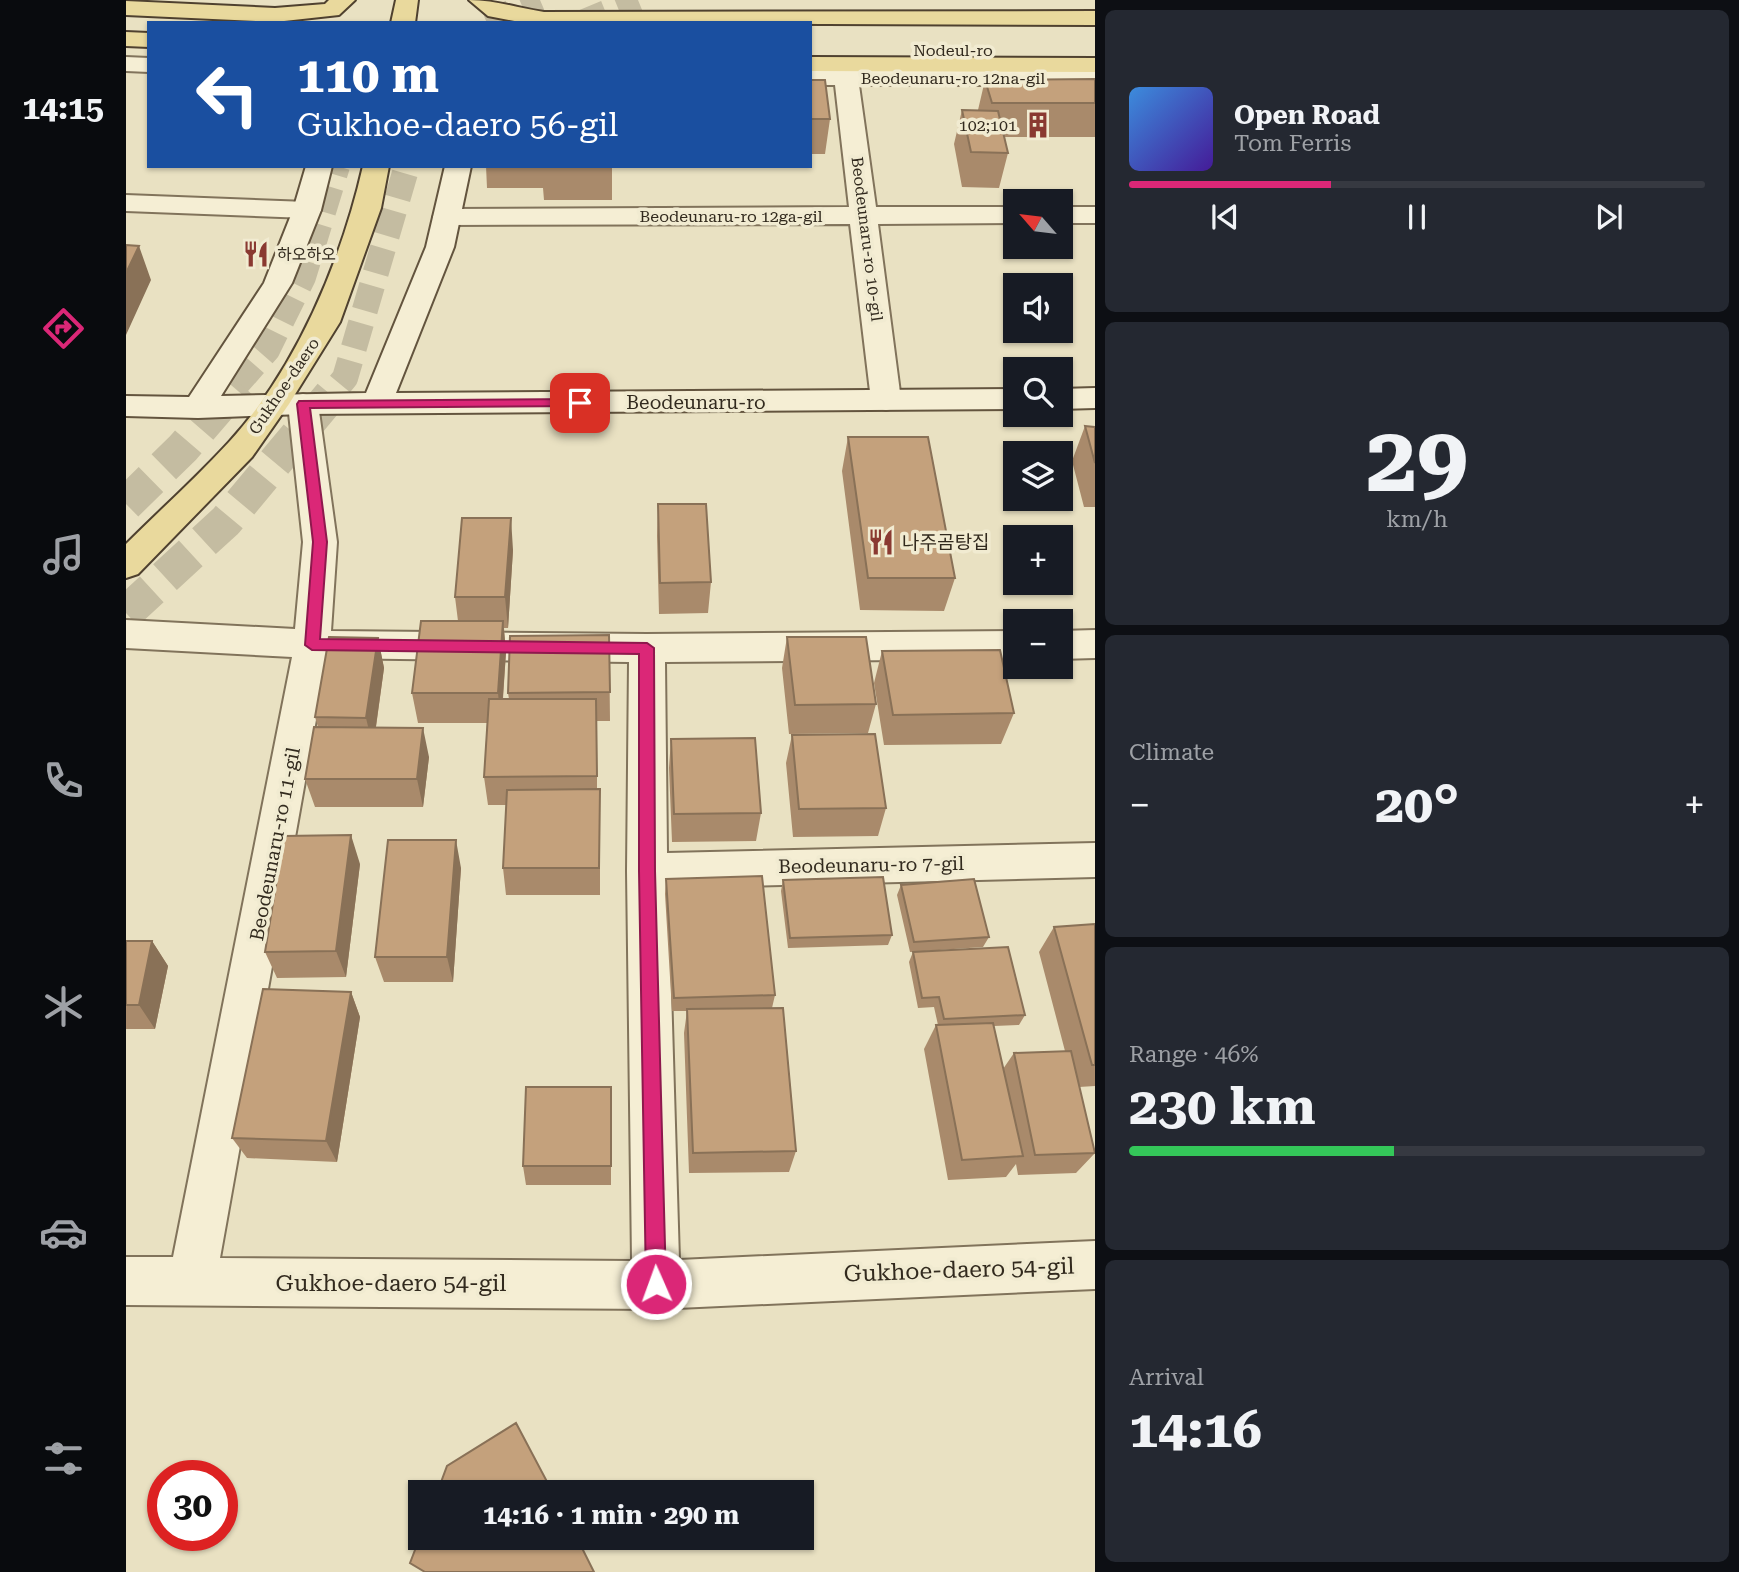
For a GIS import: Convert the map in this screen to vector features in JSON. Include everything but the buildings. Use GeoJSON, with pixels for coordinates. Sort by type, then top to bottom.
{"type":"FeatureCollection","features":[{"type":"Feature","properties":{"kind":"main road"},"geometry":{"type":"LineString","coordinates":[[126,8],[275,15],[331,10],[344,0]]}},
{"type":"Feature","properties":{"kind":"main road"},"geometry":{"type":"LineString","coordinates":[[481,2],[505,13],[541,21],[1095,18]]}},
{"type":"Feature","properties":{"kind":"main road"},"geometry":{"type":"LineString","coordinates":[[275,15],[304,21]]}},
{"type":"Feature","properties":{"kind":"main road"},"geometry":{"type":"LineString","coordinates":[[126,24],[147,26]]}},
{"type":"Feature","properties":{"kind":"main road","name":"Nodeul-ro"},"geometry":{"type":"LineString","coordinates":[[812,33],[1095,34]]}},
{"type":"Feature","properties":{"kind":"main road"},"geometry":{"type":"LineString","coordinates":[[126,39],[147,40]]}},
{"type":"Feature","properties":{"kind":"main road","name":"Nodeul-ro"},"geometry":{"type":"LineString","coordinates":[[812,50],[1095,51]]}},
{"type":"Feature","properties":{"kind":"main road"},"geometry":{"type":"LineString","coordinates":[[126,54],[147,55]]}},
{"type":"Feature","properties":{"kind":"main road"},"geometry":{"type":"LineString","coordinates":[[812,64],[1095,65]]}},
{"type":"Feature","properties":{"kind":"main road","name":"Gukhoe-daero"},"geometry":{"type":"LineString","coordinates":[[126,565],[289,404],[326,322],[367,208],[376,168]]}},
{"type":"Feature","properties":{"kind":"street"},"geometry":{"type":"LineString","coordinates":[[126,64],[147,65]]}},
{"type":"Feature","properties":{"kind":"street","name":"Beodeunaru-ro 12na-gil"},"geometry":{"type":"LineString","coordinates":[[812,78],[1095,78]]}},
{"type":"Feature","properties":{"kind":"street","name":"Beodeunaru-ro 10-gil"},"geometry":{"type":"LineString","coordinates":[[846,78],[886,400]]}},
{"type":"Feature","properties":{"kind":"street"},"geometry":{"type":"LineString","coordinates":[[198,408],[278,283],[307,210],[318,168]]}},
{"type":"Feature","properties":{"kind":"street"},"geometry":{"type":"LineString","coordinates":[[377,403],[440,247],[458,168]]}},
{"type":"Feature","properties":{"kind":"street"},"geometry":{"type":"LineString","coordinates":[[126,203],[307,210]]}},
{"type":"Feature","properties":{"kind":"street","name":"Beodeunaru-ro 12ga-gil"},"geometry":{"type":"LineString","coordinates":[[447,217],[1003,215]]}},
{"type":"Feature","properties":{"kind":"street"},"geometry":{"type":"LineString","coordinates":[[1073,215],[1095,215]]}},
{"type":"Feature","properties":{"kind":"street"},"geometry":{"type":"LineString","coordinates":[[1073,399],[1095,398]]}},
{"type":"Feature","properties":{"kind":"street","name":"Beodeunaru-ro"},"geometry":{"type":"LineString","coordinates":[[126,406],[198,408],[377,403],[1003,399]]}},
{"type":"Feature","properties":{"kind":"street","name":"Beodeunaru-ro 11-gil"},"geometry":{"type":"LineString","coordinates":[[192,1281],[312,645],[320,542],[289,404]]}},
{"type":"Feature","properties":{"kind":"street"},"geometry":{"type":"LineString","coordinates":[[126,634],[312,645],[647,648],[1003,645]]}},
{"type":"Feature","properties":{"kind":"street"},"geometry":{"type":"LineString","coordinates":[[1073,645],[1095,644]]}},
{"type":"Feature","properties":{"kind":"street"},"geometry":{"type":"LineString","coordinates":[[647,648],[647,871],[656,1284]]}},
{"type":"Feature","properties":{"kind":"street","name":"Beodeunaru-ro 7-gil"},"geometry":{"type":"LineString","coordinates":[[647,871],[1095,860]]}},
{"type":"Feature","properties":{"kind":"street","name":"Gukhoe-daero 54-gil"},"geometry":{"type":"LineString","coordinates":[[126,1281],[656,1284],[1095,1265]]}},
{"type":"Feature","properties":{"kind":"tunnel"},"geometry":{"type":"LineString","coordinates":[[492,21],[540,0]]}},
{"type":"Feature","properties":{"kind":"tunnel"},"geometry":{"type":"LineString","coordinates":[[587,21],[638,0]]}},
{"type":"Feature","properties":{"kind":"tunnel"},"geometry":{"type":"LineString","coordinates":[[237,384],[267,350],[303,277],[336,168]]}},
{"type":"Feature","properties":{"kind":"tunnel"},"geometry":{"type":"LineString","coordinates":[[340,384],[345,378],[406,168]]}},
{"type":"Feature","properties":{"kind":"tunnel"},"geometry":{"type":"LineString","coordinates":[[126,504],[183,448],[239,383]]}},
{"type":"Feature","properties":{"kind":"tunnel"},"geometry":{"type":"LineString","coordinates":[[126,613],[226,521],[341,383]]}},
{"type":"Feature","properties":{"kind":"place","name":"102;101"},"geometry":{"type":"Point","coordinates":[1038,125]}},
{"type":"Feature","properties":{"kind":"place","name":"하오하오"},"geometry":{"type":"Point","coordinates":[256,254]}},
{"type":"Feature","properties":{"kind":"place","name":"나주곰탕집"},"geometry":{"type":"Point","coordinates":[881,542]}},
{"type":"Feature","properties":{"kind":"route"},"geometry":{"type":"LineString","coordinates":[[580,403],[303,404],[320,542],[312,645],[647,648],[647,871],[656,1284]]}}]}
